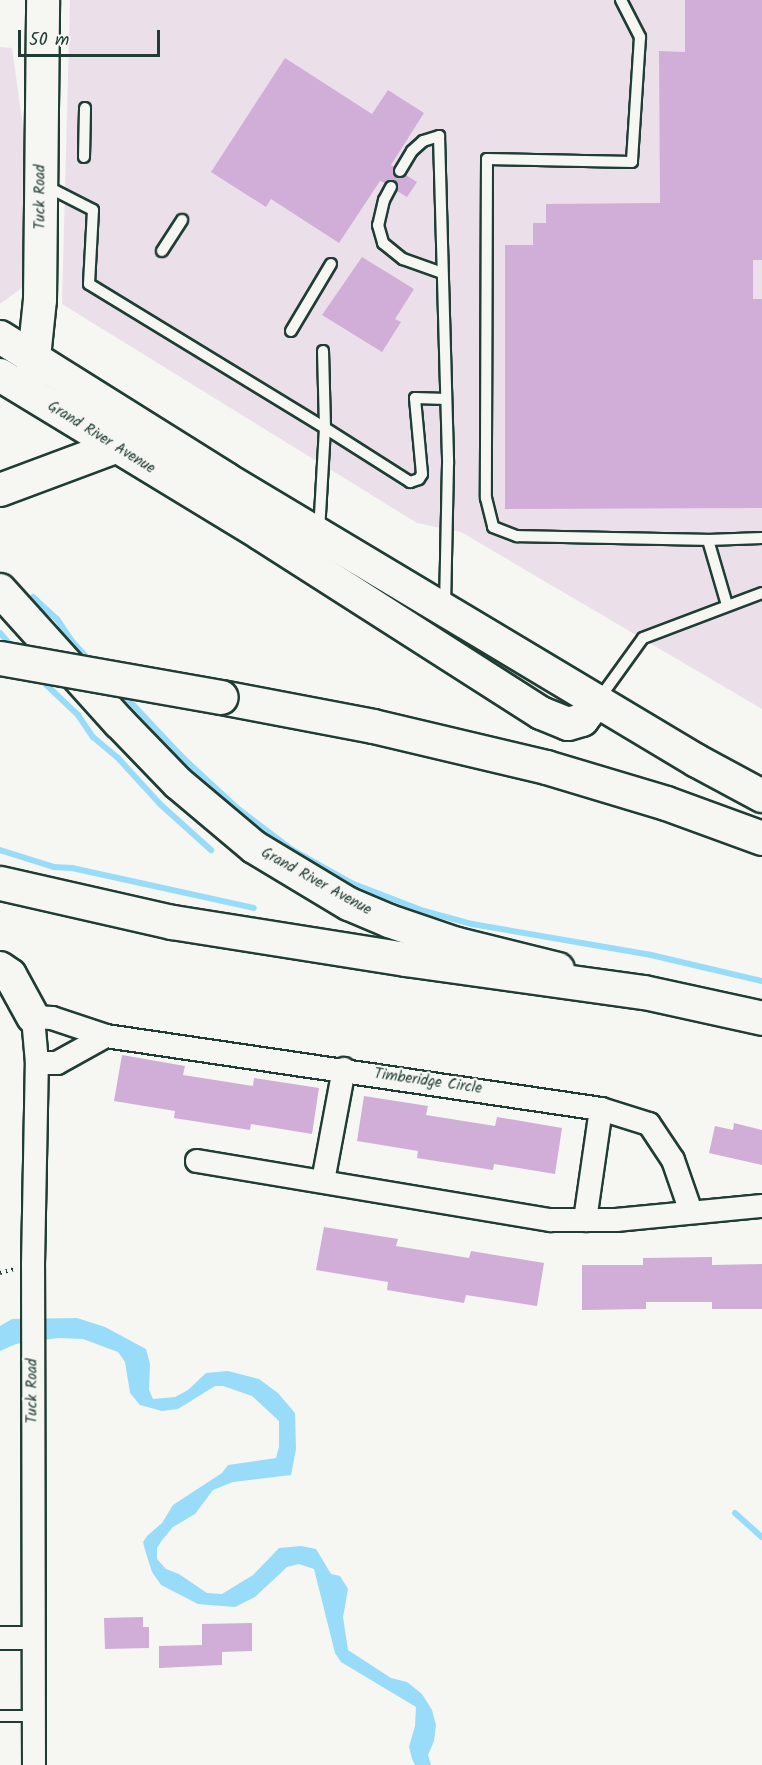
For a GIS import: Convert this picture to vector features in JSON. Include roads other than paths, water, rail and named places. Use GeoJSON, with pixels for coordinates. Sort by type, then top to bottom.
{"type":"FeatureCollection","features":[{"type":"Feature","properties":{"kind":"highway"},"geometry":{"type":"LineString","coordinates":[[0,658],[373,726],[546,767],[666,803],[762,837]]}},
{"type":"Feature","properties":{"kind":"highway"},"geometry":{"type":"LineString","coordinates":[[0,883],[172,922],[405,959],[644,992]]}},
{"type":"Feature","properties":{"kind":"highway","name":"Grand River Avenue"},"geometry":{"type":"LineString","coordinates":[[644,992],[762,1018]]}},
{"type":"Feature","properties":{"kind":"main road","name":"Tuck Road"},"geometry":{"type":"LineString","coordinates":[[30,394],[40,300],[43,0]]}},
{"type":"Feature","properties":{"kind":"main road","name":"Grand River Avenue"},"geometry":{"type":"LineString","coordinates":[[0,337],[153,435],[309,529],[697,761],[762,796]]}},
{"type":"Feature","properties":{"kind":"main road","name":"Grand River Avenue"},"geometry":{"type":"LineString","coordinates":[[0,375],[261,534],[541,713],[568,724],[582,720],[597,701]]}},
{"type":"Feature","properties":{"kind":"main road"},"geometry":{"type":"LineString","coordinates":[[0,490],[115,447],[128,438],[153,435]]}},
{"type":"Feature","properties":{"kind":"main road"},"geometry":{"type":"LineString","coordinates":[[261,534],[309,529]]}},
{"type":"Feature","properties":{"kind":"main road","name":"Grand River Avenue"},"geometry":{"type":"LineString","coordinates":[[0,590],[119,722],[178,783],[254,847],[298,875],[349,904],[400,925],[457,944],[644,992]]}},
{"type":"Feature","properties":{"kind":"main road"},"geometry":{"type":"LineString","coordinates":[[0,968],[10,975],[33,1017]]}},
{"type":"Feature","properties":{"kind":"street","name":"Timberidge Circle"},"geometry":{"type":"LineString","coordinates":[[33,1017],[52,1018],[106,1036],[344,1069],[601,1109],[649,1124],[674,1160],[691,1212]]}},
{"type":"Feature","properties":{"kind":"street","name":"Tuck Road"},"geometry":{"type":"LineString","coordinates":[[33,1017],[37,1063],[33,1309],[34,1765]]}},
{"type":"Feature","properties":{"kind":"street"},"geometry":{"type":"LineString","coordinates":[[37,1063],[57,1063],[106,1036]]}},
{"type":"Feature","properties":{"kind":"street"},"geometry":{"type":"LineString","coordinates":[[323,1180],[344,1069]]}},
{"type":"Feature","properties":{"kind":"street"},"geometry":{"type":"LineString","coordinates":[[585,1220],[601,1109]]}},
{"type":"Feature","properties":{"kind":"street"},"geometry":{"type":"LineString","coordinates":[[196,1161],[323,1180],[551,1220],[585,1220],[762,1206]]}},
{"type":"Feature","properties":{"kind":"street"},"geometry":{"type":"LineString","coordinates":[[0,1638],[33,1638]]}},
{"type":"Feature","properties":{"kind":"lane"},"geometry":{"type":"LineString","coordinates":[[621,0],[640,37],[632,162],[487,159],[486,498],[493,527],[518,536],[708,540],[762,538]]}},
{"type":"Feature","properties":{"kind":"lane"},"geometry":{"type":"LineString","coordinates":[[84,156],[85,108]]}},
{"type":"Feature","properties":{"kind":"lane"},"geometry":{"type":"LineString","coordinates":[[400,171],[412,151],[423,141],[439,136],[448,464],[444,610]]}},
{"type":"Feature","properties":{"kind":"lane"},"geometry":{"type":"LineString","coordinates":[[41,183],[93,210],[89,284],[410,482],[419,479],[422,474],[415,398],[446,399]]}},
{"type":"Feature","properties":{"kind":"lane"},"geometry":{"type":"LineString","coordinates":[[391,188],[384,200],[378,225],[383,243],[403,259],[442,273]]}},
{"type":"Feature","properties":{"kind":"lane"},"geometry":{"type":"LineString","coordinates":[[162,251],[182,220]]}},
{"type":"Feature","properties":{"kind":"lane"},"geometry":{"type":"LineString","coordinates":[[291,331],[331,264]]}},
{"type":"Feature","properties":{"kind":"lane"},"geometry":{"type":"LineString","coordinates":[[309,529],[324,482],[323,351]]}},
{"type":"Feature","properties":{"kind":"lane"},"geometry":{"type":"LineString","coordinates":[[708,540],[727,605]]}},
{"type":"Feature","properties":{"kind":"lane"},"geometry":{"type":"LineString","coordinates":[[597,701],[644,638],[762,593]]}},
{"type":"Feature","properties":{"kind":"lane"},"geometry":{"type":"LineString","coordinates":[[0,1716],[34,1716]]}},
{"type":"Feature","properties":{"kind":"water"},"geometry":{"type":"Polygon","coordinates":[[[77,1318],[105,1327],[146,1349],[150,1364],[149,1390],[153,1399],[175,1397],[188,1390],[206,1373],[228,1371],[259,1379],[278,1393],[295,1413],[296,1449],[291,1475],[233,1482],[213,1490],[195,1514],[173,1527],[162,1540],[157,1548],[157,1559],[166,1569],[179,1574],[207,1593],[222,1594],[253,1575],[279,1548],[301,1546],[316,1549],[331,1574],[340,1576],[348,1589],[343,1617],[348,1650],[391,1678],[407,1682],[422,1694],[432,1710],[436,1725],[434,1741],[428,1755],[431,1765],[415,1765],[412,1759],[409,1747],[415,1726],[416,1707],[341,1662],[335,1653],[314,1569],[299,1564],[287,1567],[255,1597],[235,1607],[198,1604],[161,1585],[152,1572],[145,1550],[143,1542],[147,1536],[162,1523],[173,1505],[222,1473],[228,1465],[276,1458],[279,1447],[279,1421],[252,1396],[223,1386],[215,1386],[178,1409],[162,1411],[140,1405],[130,1393],[125,1362],[118,1352],[83,1339],[58,1338],[16,1344],[0,1351],[0,1326],[12,1319],[77,1318]]]}},
{"type":"Feature","properties":{"kind":"waterway"},"geometry":{"type":"LineString","coordinates":[[33,597],[57,619],[71,640],[91,662]]}},
{"type":"Feature","properties":{"kind":"waterway"},"geometry":{"type":"LineString","coordinates":[[0,633],[12,647]]}},
{"type":"Feature","properties":{"kind":"waterway"},"geometry":{"type":"LineString","coordinates":[[38,677],[78,715],[93,737],[118,758],[160,804],[211,850]]}},
{"type":"Feature","properties":{"kind":"waterway"},"geometry":{"type":"LineString","coordinates":[[121,692],[183,758],[237,808],[291,849],[351,883],[424,911],[472,924],[651,955],[762,981]]}},
{"type":"Feature","properties":{"kind":"waterway"},"geometry":{"type":"LineString","coordinates":[[0,850],[54,867],[72,868],[254,908]]}},
{"type":"Feature","properties":{"kind":"waterway"},"geometry":{"type":"LineString","coordinates":[[735,1513],[762,1537]]}}]}
